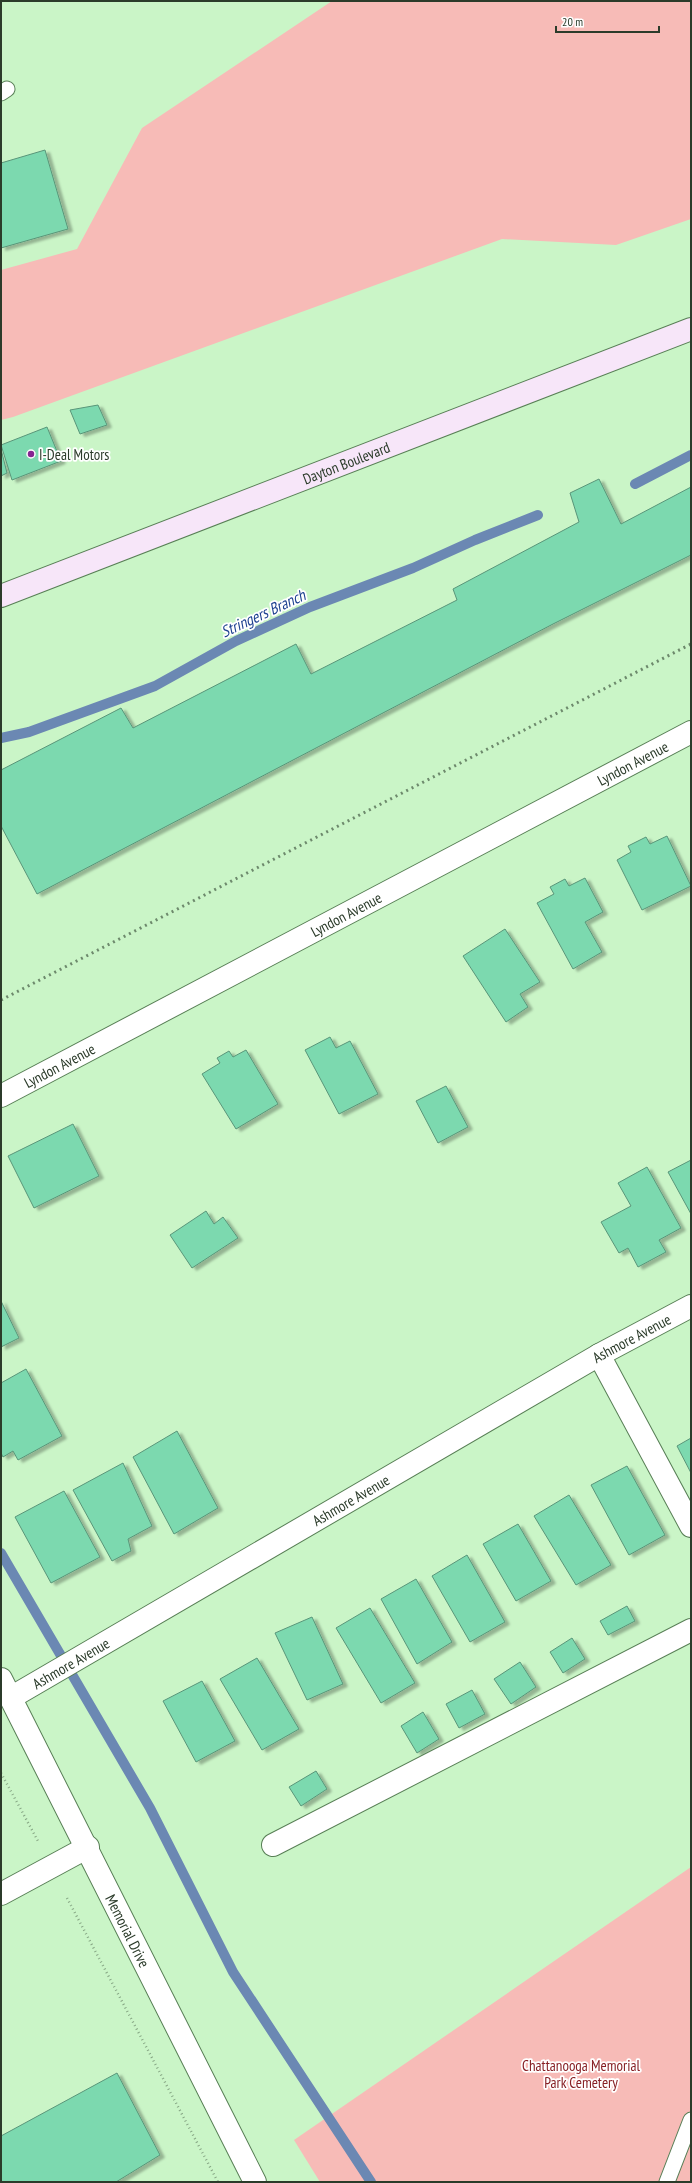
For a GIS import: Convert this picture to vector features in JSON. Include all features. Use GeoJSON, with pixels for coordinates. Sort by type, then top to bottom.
{"type":"FeatureCollection","features":[{"type":"Feature","properties":{"kind":"main road","name":"Dayton Boulevard"},"geometry":{"type":"LineString","coordinates":[[1,596],[691,329]]}},
{"type":"Feature","properties":{"kind":"street","name":"Lyndon Avenue"},"geometry":{"type":"LineString","coordinates":[[1,1096],[691,732]]}},
{"type":"Feature","properties":{"kind":"street","name":"Ashmore Avenue"},"geometry":{"type":"LineString","coordinates":[[12,1697],[599,1354],[691,1306]]}},
{"type":"Feature","properties":{"kind":"street"},"geometry":{"type":"LineString","coordinates":[[599,1354],[691,1526]]}},
{"type":"Feature","properties":{"kind":"street"},"geometry":{"type":"LineString","coordinates":[[273,1845],[691,1630]]}},
{"type":"Feature","properties":{"kind":"street","name":"Memorial Drive"},"geometry":{"type":"LineString","coordinates":[[1,1679],[12,1697],[88,1847],[255,2182]]}},
{"type":"Feature","properties":{"kind":"street"},"geometry":{"type":"LineString","coordinates":[[1,1894],[88,1847]]}},
{"type":"Feature","properties":{"kind":"lane"},"geometry":{"type":"LineString","coordinates":[[667,2182],[691,2120]]}},
{"type":"Feature","properties":{"kind":"path"},"geometry":{"type":"LineString","coordinates":[[1,1773],[39,1843]]}},
{"type":"Feature","properties":{"kind":"path"},"geometry":{"type":"LineString","coordinates":[[67,1898],[218,2182]]}},
{"type":"Feature","properties":{"kind":"green space"},"geometry":{"type":"Polygon","coordinates":[[[332,1],[691,1],[691,219],[616,245],[502,239],[13,417],[1,420],[1,270],[77,249],[142,128],[332,1]]]}},
{"type":"Feature","properties":{"kind":"green space","name":"Chattanooga Memorial Park Cemetery"},"geometry":{"type":"Polygon","coordinates":[[[691,1867],[691,2182],[320,2182],[294,2140],[691,1867]]]}},
{"type":"Feature","properties":{"kind":"building"},"geometry":{"type":"Polygon","coordinates":[[[45,150],[68,229],[1,248],[1,163],[45,150]]]}},
{"type":"Feature","properties":{"kind":"building"},"geometry":{"type":"Polygon","coordinates":[[[98,405],[107,425],[80,434],[70,410],[98,405]]]}},
{"type":"Feature","properties":{"kind":"building","name":"I-Deal Motors"},"geometry":{"type":"Polygon","coordinates":[[[47,427],[61,461],[12,480],[1,445],[47,427]]]}},
{"type":"Feature","properties":{"kind":"building","name":"I-Deal Motors"},"geometry":{"type":"Polygon","coordinates":[[[1,449],[7,473],[1,476],[1,449]]]}},
{"type":"Feature","properties":{"kind":"building"},"geometry":{"type":"Polygon","coordinates":[[[599,479],[621,524],[691,487],[691,555],[553,624],[37,894],[1,826],[1,770],[121,708],[133,728],[296,644],[311,674],[457,600],[453,589],[579,522],[570,493],[599,479]]]}},
{"type":"Feature","properties":{"kind":"building"},"geometry":{"type":"Polygon","coordinates":[[[667,836],[691,886],[642,910],[617,860],[631,852],[628,846],[646,837],[650,844],[667,836]]]}},
{"type":"Feature","properties":{"kind":"building"},"geometry":{"type":"Polygon","coordinates":[[[585,878],[603,912],[585,922],[602,952],[573,969],[537,903],[554,894],[550,887],[565,879],[569,886],[585,878]]]}},
{"type":"Feature","properties":{"kind":"building"},"geometry":{"type":"Polygon","coordinates":[[[505,929],[540,982],[520,994],[528,1007],[506,1022],[463,956],[505,929]]]}},
{"type":"Feature","properties":{"kind":"building"},"geometry":{"type":"Polygon","coordinates":[[[330,1037],[336,1048],[350,1041],[378,1094],[339,1114],[305,1050],[330,1037]]]}},
{"type":"Feature","properties":{"kind":"building"},"geometry":{"type":"Polygon","coordinates":[[[246,1050],[278,1104],[236,1129],[202,1074],[220,1063],[217,1058],[229,1051],[233,1057],[246,1050]]]}},
{"type":"Feature","properties":{"kind":"building"},"geometry":{"type":"Polygon","coordinates":[[[446,1086],[468,1127],[438,1143],[416,1101],[446,1086]]]}},
{"type":"Feature","properties":{"kind":"building"},"geometry":{"type":"Polygon","coordinates":[[[73,1124],[99,1176],[34,1208],[8,1156],[73,1124]]]}},
{"type":"Feature","properties":{"kind":"building"},"geometry":{"type":"Polygon","coordinates":[[[691,1160],[691,1214],[668,1172],[691,1160]]]}},
{"type":"Feature","properties":{"kind":"building"},"geometry":{"type":"Polygon","coordinates":[[[647,1167],[681,1228],[659,1240],[666,1252],[638,1267],[628,1248],[619,1253],[601,1222],[631,1206],[618,1183],[647,1167]]]}},
{"type":"Feature","properties":{"kind":"building"},"geometry":{"type":"Polygon","coordinates":[[[206,1211],[214,1224],[223,1217],[238,1238],[192,1268],[170,1235],[206,1211]]]}},
{"type":"Feature","properties":{"kind":"building"},"geometry":{"type":"Polygon","coordinates":[[[1,1301],[19,1338],[1,1347],[1,1301]]]}},
{"type":"Feature","properties":{"kind":"building"},"geometry":{"type":"Polygon","coordinates":[[[26,1369],[62,1436],[18,1460],[13,1451],[3,1457],[1,1453],[1,1383],[26,1369]]]}},
{"type":"Feature","properties":{"kind":"building"},"geometry":{"type":"Polygon","coordinates":[[[177,1431],[218,1508],[174,1534],[133,1457],[177,1431]]]}},
{"type":"Feature","properties":{"kind":"building"},"geometry":{"type":"Polygon","coordinates":[[[691,1438],[691,1473],[677,1446],[691,1438]]]}},
{"type":"Feature","properties":{"kind":"building"},"geometry":{"type":"Polygon","coordinates":[[[123,1463],[152,1526],[128,1539],[131,1551],[112,1561],[73,1490],[123,1463]]]}},
{"type":"Feature","properties":{"kind":"building"},"geometry":{"type":"Polygon","coordinates":[[[627,1466],[665,1535],[629,1555],[591,1485],[627,1466]]]}},
{"type":"Feature","properties":{"kind":"building"},"geometry":{"type":"Polygon","coordinates":[[[64,1491],[100,1557],[51,1583],[15,1517],[64,1491]]]}},
{"type":"Feature","properties":{"kind":"building"},"geometry":{"type":"Polygon","coordinates":[[[569,1495],[611,1565],[576,1585],[534,1516],[569,1495]]]}},
{"type":"Feature","properties":{"kind":"building"},"geometry":{"type":"Polygon","coordinates":[[[518,1524],[551,1581],[516,1601],[483,1544],[518,1524]]]}},
{"type":"Feature","properties":{"kind":"building"},"geometry":{"type":"Polygon","coordinates":[[[467,1555],[505,1622],[470,1642],[432,1576],[467,1555]]]}},
{"type":"Feature","properties":{"kind":"building"},"geometry":{"type":"Polygon","coordinates":[[[416,1579],[452,1642],[417,1664],[381,1599],[416,1579]]]}},
{"type":"Feature","properties":{"kind":"building"},"geometry":{"type":"Polygon","coordinates":[[[627,1606],[635,1621],[608,1635],[600,1621],[627,1606]]]}},
{"type":"Feature","properties":{"kind":"building"},"geometry":{"type":"Polygon","coordinates":[[[370,1608],[415,1683],[381,1703],[336,1628],[370,1608]]]}},
{"type":"Feature","properties":{"kind":"building"},"geometry":{"type":"Polygon","coordinates":[[[312,1617],[343,1684],[307,1700],[275,1633],[312,1617]]]}},
{"type":"Feature","properties":{"kind":"building"},"geometry":{"type":"Polygon","coordinates":[[[572,1638],[585,1659],[563,1673],[550,1652],[572,1638]]]}},
{"type":"Feature","properties":{"kind":"building"},"geometry":{"type":"Polygon","coordinates":[[[257,1658],[299,1729],[262,1750],[220,1679],[257,1658]]]}},
{"type":"Feature","properties":{"kind":"building"},"geometry":{"type":"Polygon","coordinates":[[[520,1662],[536,1687],[511,1704],[494,1679],[520,1662]]]}},
{"type":"Feature","properties":{"kind":"building"},"geometry":{"type":"Polygon","coordinates":[[[202,1681],[235,1741],[196,1762],[163,1701],[202,1681]]]}},
{"type":"Feature","properties":{"kind":"building"},"geometry":{"type":"Polygon","coordinates":[[[472,1690],[485,1714],[459,1728],[446,1704],[472,1690]]]}},
{"type":"Feature","properties":{"kind":"building"},"geometry":{"type":"Polygon","coordinates":[[[423,1712],[439,1739],[417,1753],[401,1726],[423,1712]]]}},
{"type":"Feature","properties":{"kind":"building"},"geometry":{"type":"Polygon","coordinates":[[[316,1771],[327,1789],[301,1806],[289,1787],[316,1771]]]}},
{"type":"Feature","properties":{"kind":"building"},"geometry":{"type":"Polygon","coordinates":[[[117,2073],[160,2155],[116,2182],[1,2182],[1,2136],[117,2073]]]}},
{"type":"Feature","properties":{"kind":"waterway","name":"Stringers Branch"},"geometry":{"type":"LineString","coordinates":[[635,484],[691,455]]}},
{"type":"Feature","properties":{"kind":"waterway","name":"Stringers Branch"},"geometry":{"type":"LineString","coordinates":[[1,738],[29,732],[155,686],[236,641],[310,607],[413,568],[475,540],[538,515]]}},
{"type":"Feature","properties":{"kind":"waterway"},"geometry":{"type":"LineString","coordinates":[[1,1553],[150,1808],[233,1972],[371,2182]]}},
{"type":"Feature","properties":{"kind":"railway"},"geometry":{"type":"LineString","coordinates":[[1,1000],[691,644]]}},
{"type":"Feature","properties":{"kind":"place","name":"I-Deal Motors"},"geometry":{"type":"Point","coordinates":[31,454]}}]}
